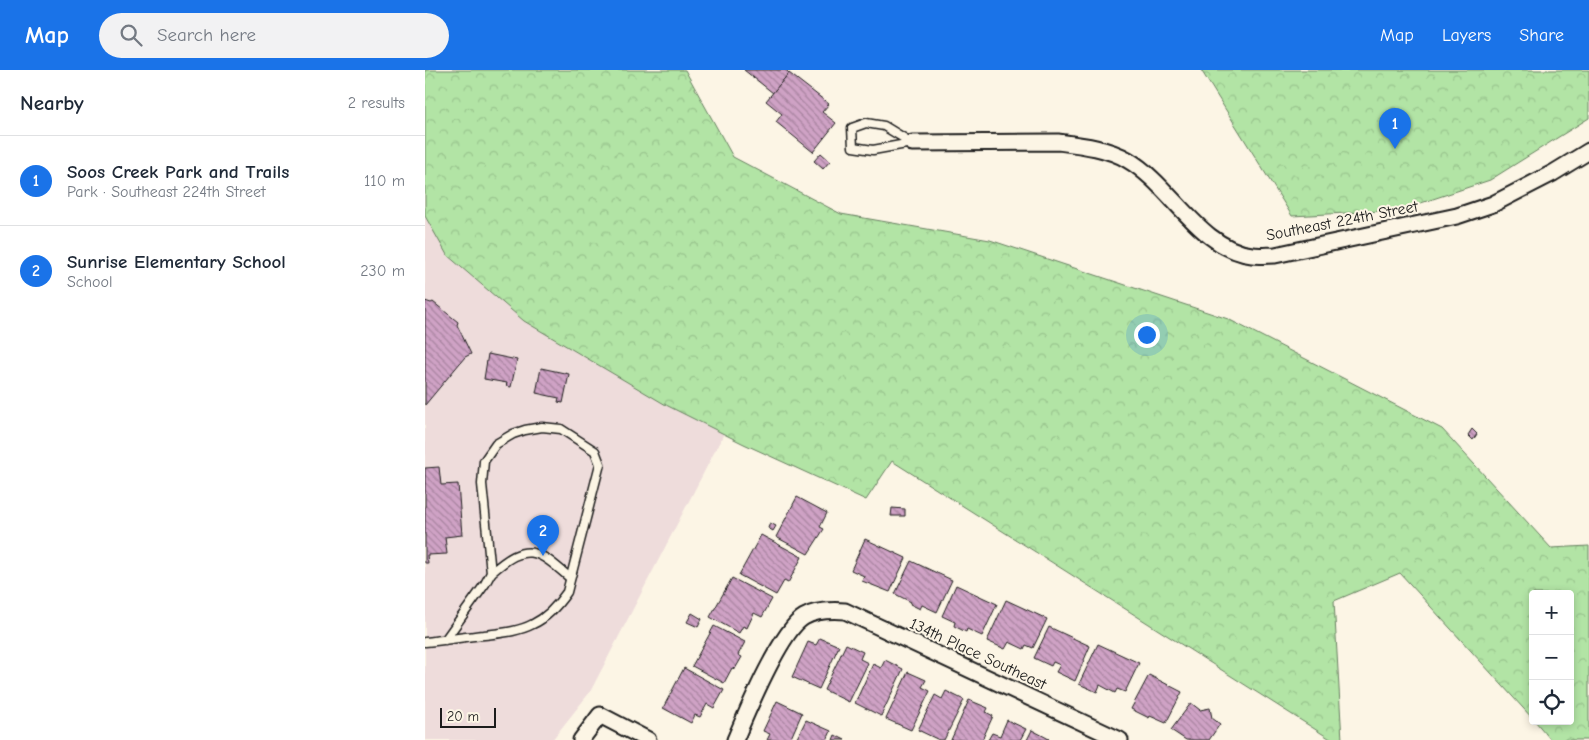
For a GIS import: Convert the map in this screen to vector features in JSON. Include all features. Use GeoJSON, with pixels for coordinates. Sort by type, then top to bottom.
{"type":"FeatureCollection","features":[{"type":"Feature","properties":{"kind":"street","name":"Southeast 224th Street"},"geometry":{"type":"LineString","coordinates":[[912,143],[1058,142],[1103,150],[1128,160],[1154,179],[1206,233],[1226,247],[1251,255],[1275,255],[1457,216],[1493,204],[1589,152]]}},
{"type":"Feature","properties":{"kind":"street","name":"134th Place Southeast"},"geometry":{"type":"LineString","coordinates":[[735,740],[752,698],[790,630],[803,617],[819,611],[832,610],[845,611],[1120,740]]}},
{"type":"Feature","properties":{"kind":"street"},"geometry":{"type":"LineString","coordinates":[[581,740],[600,715],[648,740]]}},
{"type":"Feature","properties":{"kind":"lane"},"geometry":{"type":"LineString","coordinates":[[866,123],[884,126],[912,143],[873,150],[853,148],[852,128],[866,123]]}},
{"type":"Feature","properties":{"kind":"lane"},"geometry":{"type":"LineString","coordinates":[[425,642],[517,630],[533,624],[546,616],[558,605],[567,592],[600,464],[595,452],[561,429],[542,427],[525,430],[496,444],[485,461],[482,484],[491,573]]}},
{"type":"Feature","properties":{"kind":"lane"},"geometry":{"type":"LineString","coordinates":[[445,640],[491,573],[507,559],[517,554],[525,552],[539,554],[570,578]]}},
{"type":"Feature","properties":{"kind":"shaded area"},"geometry":{"type":"Polygon","coordinates":[[[425,169],[731,420],[590,692],[552,740],[425,740],[425,169]]]}},
{"type":"Feature","properties":{"kind":"green space"},"geometry":{"type":"Polygon","coordinates":[[[425,70],[685,70],[733,157],[841,214],[990,240],[1228,319],[1442,429],[1551,548],[1589,546],[1589,740],[1551,740],[1538,725],[1574,725],[1574,590],[1529,590],[1529,715],[1400,573],[1334,601],[1342,740],[1332,740],[892,461],[866,500],[744,444],[666,405],[524,321],[447,255],[425,216],[425,70]]]}},
{"type":"Feature","properties":{"kind":"green space"},"geometry":{"type":"Polygon","coordinates":[[[1201,70],[1589,70],[1589,118],[1490,180],[1400,210],[1292,216],[1201,70]]]}},
{"type":"Feature","properties":{"kind":"building"},"geometry":{"type":"Polygon","coordinates":[[[744,70],[786,70],[789,73],[773,93],[744,70]]]}},
{"type":"Feature","properties":{"kind":"building"},"geometry":{"type":"Polygon","coordinates":[[[789,73],[829,104],[822,112],[836,123],[813,152],[776,122],[782,114],[766,101],[789,73]]]}},
{"type":"Feature","properties":{"kind":"building"},"geometry":{"type":"Polygon","coordinates":[[[821,153],[830,161],[823,169],[814,161],[821,153]]]}},
{"type":"Feature","properties":{"kind":"building"},"geometry":{"type":"Polygon","coordinates":[[[425,301],[433,302],[458,322],[457,325],[471,354],[465,357],[425,405],[425,301]]]}},
{"type":"Feature","properties":{"kind":"building"},"geometry":{"type":"Polygon","coordinates":[[[488,354],[517,360],[511,387],[506,386],[507,383],[484,379],[488,354]]]}},
{"type":"Feature","properties":{"kind":"building"},"geometry":{"type":"Polygon","coordinates":[[[541,368],[569,374],[563,403],[558,402],[559,398],[536,393],[541,368]]]}},
{"type":"Feature","properties":{"kind":"building"},"geometry":{"type":"Polygon","coordinates":[[[1472,429],[1477,434],[1473,440],[1468,435],[1472,429]]]}},
{"type":"Feature","properties":{"kind":"building"},"geometry":{"type":"Polygon","coordinates":[[[439,467],[441,485],[458,484],[462,535],[445,537],[447,554],[427,555],[428,563],[425,563],[425,468],[439,467]]]}},
{"type":"Feature","properties":{"kind":"building"},"geometry":{"type":"Polygon","coordinates":[[[797,497],[827,513],[820,527],[824,529],[808,554],[776,537],[797,497]]]}},
{"type":"Feature","properties":{"kind":"building"},"geometry":{"type":"Polygon","coordinates":[[[892,508],[905,509],[905,516],[891,516],[892,508]]]}},
{"type":"Feature","properties":{"kind":"building"},"geometry":{"type":"Polygon","coordinates":[[[770,523],[776,526],[773,531],[768,528],[770,523]]]}},
{"type":"Feature","properties":{"kind":"building"},"geometry":{"type":"Polygon","coordinates":[[[761,535],[802,557],[788,583],[784,581],[776,595],[739,575],[761,535]]]}},
{"type":"Feature","properties":{"kind":"building"},"geometry":{"type":"Polygon","coordinates":[[[865,539],[906,558],[890,592],[862,581],[864,576],[851,570],[865,539]]]}},
{"type":"Feature","properties":{"kind":"building"},"geometry":{"type":"Polygon","coordinates":[[[911,561],[952,580],[937,612],[922,605],[920,609],[895,594],[911,561]]]}},
{"type":"Feature","properties":{"kind":"building"},"geometry":{"type":"Polygon","coordinates":[[[732,578],[772,599],[762,617],[754,613],[747,628],[743,626],[739,633],[710,617],[732,578]]]}},
{"type":"Feature","properties":{"kind":"building"},"geometry":{"type":"Polygon","coordinates":[[[956,585],[997,604],[982,636],[967,629],[966,632],[954,626],[955,622],[942,616],[956,585]]]}},
{"type":"Feature","properties":{"kind":"building"},"geometry":{"type":"Polygon","coordinates":[[[1006,600],[1047,619],[1033,648],[1026,645],[1024,649],[1009,642],[1005,649],[987,641],[1006,600]]]}},
{"type":"Feature","properties":{"kind":"building"},"geometry":{"type":"Polygon","coordinates":[[[692,613],[702,619],[698,627],[687,622],[692,613]]]}},
{"type":"Feature","properties":{"kind":"building"},"geometry":{"type":"Polygon","coordinates":[[[714,626],[745,642],[738,655],[742,657],[735,669],[732,668],[724,683],[692,666],[714,626]]]}},
{"type":"Feature","properties":{"kind":"building"},"geometry":{"type":"Polygon","coordinates":[[[1049,627],[1090,646],[1075,681],[1056,672],[1060,665],[1053,662],[1051,666],[1034,658],[1049,627]]]}},
{"type":"Feature","properties":{"kind":"building"},"geometry":{"type":"Polygon","coordinates":[[[820,638],[839,646],[819,689],[792,677],[808,642],[816,645],[820,638]]]}},
{"type":"Feature","properties":{"kind":"building"},"geometry":{"type":"Polygon","coordinates":[[[846,644],[863,652],[860,659],[868,663],[849,702],[824,690],[846,644]]]}},
{"type":"Feature","properties":{"kind":"building"},"geometry":{"type":"Polygon","coordinates":[[[1098,644],[1139,663],[1125,692],[1117,689],[1115,693],[1100,685],[1097,692],[1079,684],[1098,644]]]}},
{"type":"Feature","properties":{"kind":"building"},"geometry":{"type":"Polygon","coordinates":[[[885,660],[903,669],[881,716],[855,703],[873,664],[881,668],[885,660]]]}},
{"type":"Feature","properties":{"kind":"building"},"geometry":{"type":"Polygon","coordinates":[[[684,668],[724,690],[714,708],[707,704],[700,717],[695,715],[691,723],[663,708],[684,668]]]}},
{"type":"Feature","properties":{"kind":"building"},"geometry":{"type":"Polygon","coordinates":[[[908,672],[926,680],[922,687],[930,691],[911,730],[886,719],[908,672]]]}},
{"type":"Feature","properties":{"kind":"building"},"geometry":{"type":"Polygon","coordinates":[[[1149,675],[1182,692],[1166,723],[1150,716],[1149,718],[1131,709],[1149,675]]]}},
{"type":"Feature","properties":{"kind":"building"},"geometry":{"type":"Polygon","coordinates":[[[946,691],[964,700],[944,740],[939,740],[918,730],[935,695],[942,699],[946,691]]]}},
{"type":"Feature","properties":{"kind":"building"},"geometry":{"type":"Polygon","coordinates":[[[969,700],[988,708],[986,712],[993,716],[982,740],[951,740],[969,700]]]}},
{"type":"Feature","properties":{"kind":"building"},"geometry":{"type":"Polygon","coordinates":[[[777,701],[802,713],[790,740],[767,740],[770,734],[763,731],[777,701]]]}},
{"type":"Feature","properties":{"kind":"building"},"geometry":{"type":"Polygon","coordinates":[[[1191,703],[1200,710],[1210,708],[1212,718],[1220,724],[1209,740],[1186,740],[1171,730],[1191,703]]]}},
{"type":"Feature","properties":{"kind":"building"},"geometry":{"type":"Polygon","coordinates":[[[806,720],[831,731],[827,740],[796,740],[806,720]]]}},
{"type":"Feature","properties":{"kind":"building"},"geometry":{"type":"Polygon","coordinates":[[[1007,720],[1026,729],[1020,740],[988,740],[992,733],[1000,736],[1007,720]]]}},
{"type":"Feature","properties":{"kind":"building"},"geometry":{"type":"Polygon","coordinates":[[[1032,730],[1049,739],[1027,740],[1032,730]]]}},
{"type":"Feature","properties":{"kind":"building"},"geometry":{"type":"Polygon","coordinates":[[[835,735],[845,740],[833,740],[835,735]]]}},
{"type":"Feature","properties":{"kind":"place","name":"Soos Creek Park and Trails"},"geometry":{"type":"Point","coordinates":[1395,149]}},
{"type":"Feature","properties":{"kind":"place","name":"Sunrise Elementary School"},"geometry":{"type":"Point","coordinates":[543,556]}}]}
